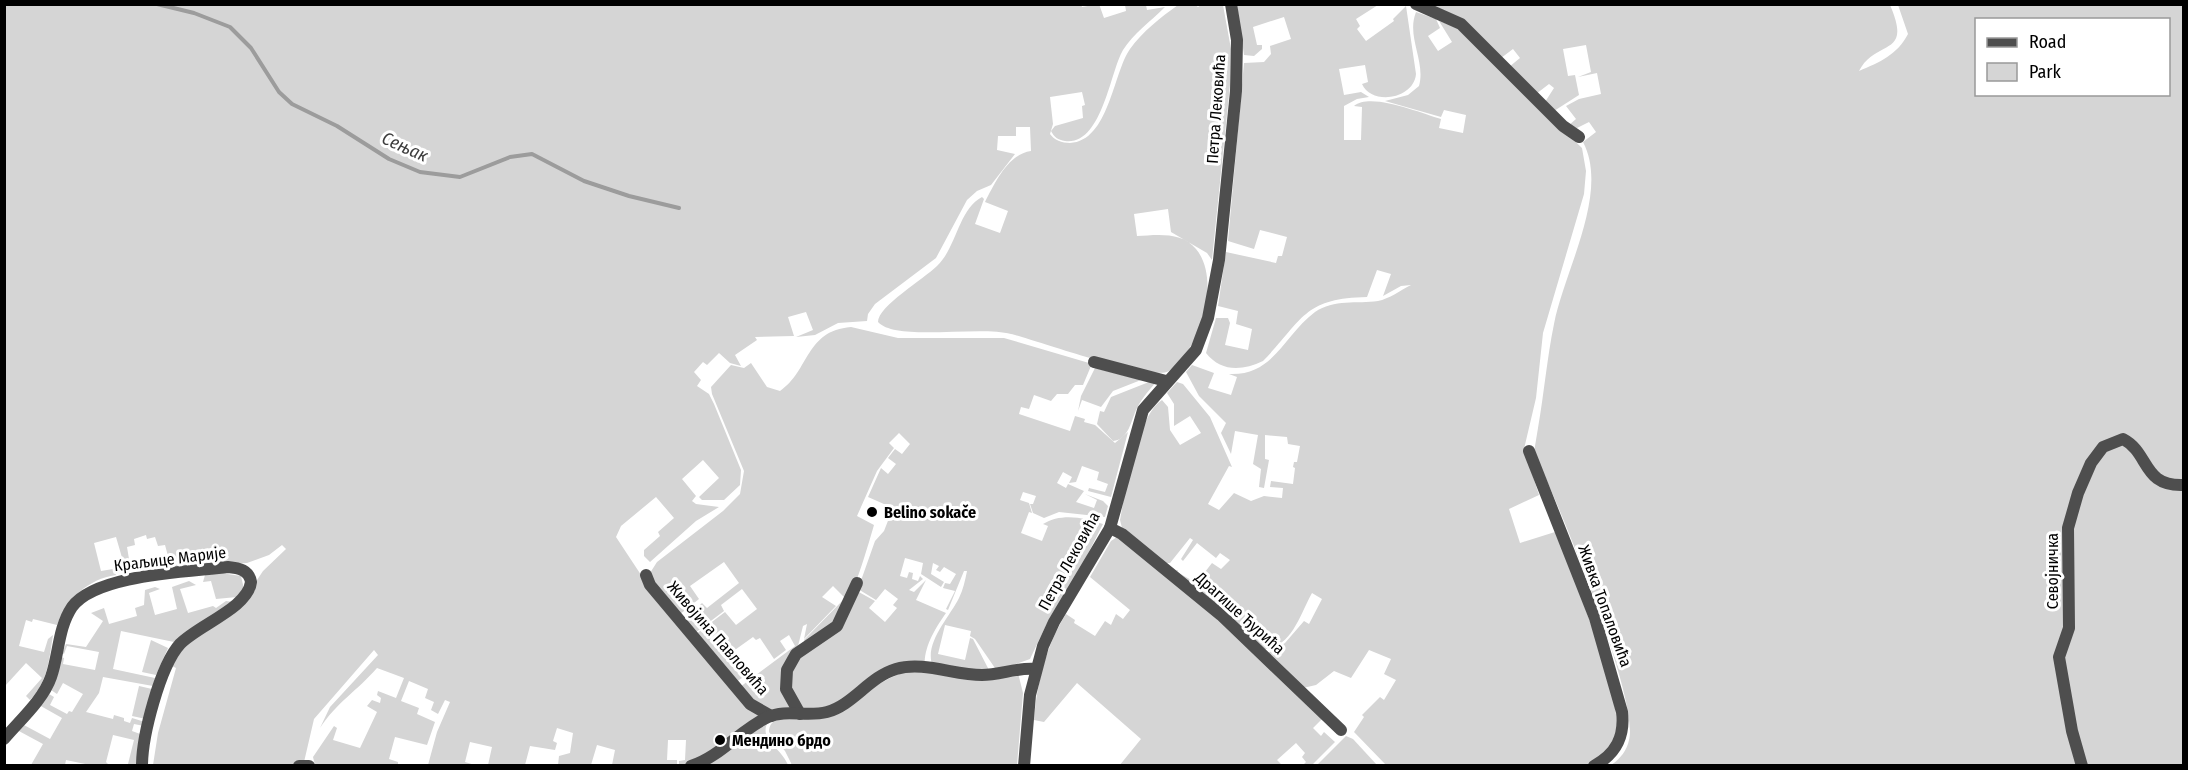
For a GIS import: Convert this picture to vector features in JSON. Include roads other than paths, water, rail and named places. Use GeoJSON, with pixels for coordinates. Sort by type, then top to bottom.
{"type":"FeatureCollection","features":[{"type":"Feature","properties":{"kind":"street","name":"Петра Лековића"},"geometry":{"type":"LineString","coordinates":[[1024,765],[1030,694],[1036,669],[1054,622],[1110,528],[1139,419],[1150,400],[1166,381],[1185,365],[1199,344],[1208,318],[1215,282],[1236,91],[1237,40],[1231,4]]}},
{"type":"Feature","properties":{"kind":"street"},"geometry":{"type":"LineString","coordinates":[[1416,4],[1461,24],[1563,126],[1579,137]]}},
{"type":"Feature","properties":{"kind":"street"},"geometry":{"type":"LineString","coordinates":[[1094,362],[1166,381]]}},
{"type":"Feature","properties":{"kind":"street","name":"Севојничка"},"geometry":{"type":"LineString","coordinates":[[2082,765],[2072,731],[2059,657],[2069,628],[2068,528],[2082,483],[2091,463],[2103,447],[2123,440],[2135,449],[2146,468],[2158,481],[2184,485]]}},
{"type":"Feature","properties":{"kind":"street","name":"Живка Топаловића"},"geometry":{"type":"LineString","coordinates":[[1529,451],[1595,618],[1622,711],[1623,723],[1618,745],[1604,760],[1594,765]]}},
{"type":"Feature","properties":{"kind":"street","name":"Драгише Ђурића"},"geometry":{"type":"LineString","coordinates":[[1110,528],[1122,534],[1221,615],[1341,730]]}},
{"type":"Feature","properties":{"kind":"street","name":"Краљице Марије"},"geometry":{"type":"LineString","coordinates":[[4,739],[47,686],[62,630],[72,607],[81,598],[96,588],[115,582],[228,567],[248,574],[251,586],[243,599],[182,642],[168,662],[148,731],[142,765]]}},
{"type":"Feature","properties":{"kind":"street","name":"Живојина Павловића"},"geometry":{"type":"LineString","coordinates":[[646,575],[650,585],[750,704],[771,716]]}},
{"type":"Feature","properties":{"kind":"street","name":"Живојина Павловића"},"geometry":{"type":"LineString","coordinates":[[800,714],[786,689],[787,670],[796,654],[837,626],[857,583]]}},
{"type":"Feature","properties":{"kind":"street","name":"Живојина Павловића"},"geometry":{"type":"LineString","coordinates":[[691,765],[707,759],[752,725],[771,716],[834,710],[885,674],[896,669],[914,667],[984,675],[1036,669]]}},
{"type":"Feature","properties":{"kind":"street"},"geometry":{"type":"LineString","coordinates":[[299,765],[309,765]]}},
{"type":"Feature","properties":{"kind":"waterway","name":"Сењак"},"geometry":{"type":"LineString","coordinates":[[157,4],[194,13],[230,27],[251,48],[279,92],[292,104],[337,126],[389,159],[420,172],[460,177],[510,157],[532,154],[584,181],[629,196],[679,208]]}},
{"type":"Feature","properties":{"kind":"place","name":"Belino sokače"},"geometry":{"type":"Point","coordinates":[872,512]}},
{"type":"Feature","properties":{"kind":"place","name":"Мендино брдо"},"geometry":{"type":"Point","coordinates":[720,740]}}]}
